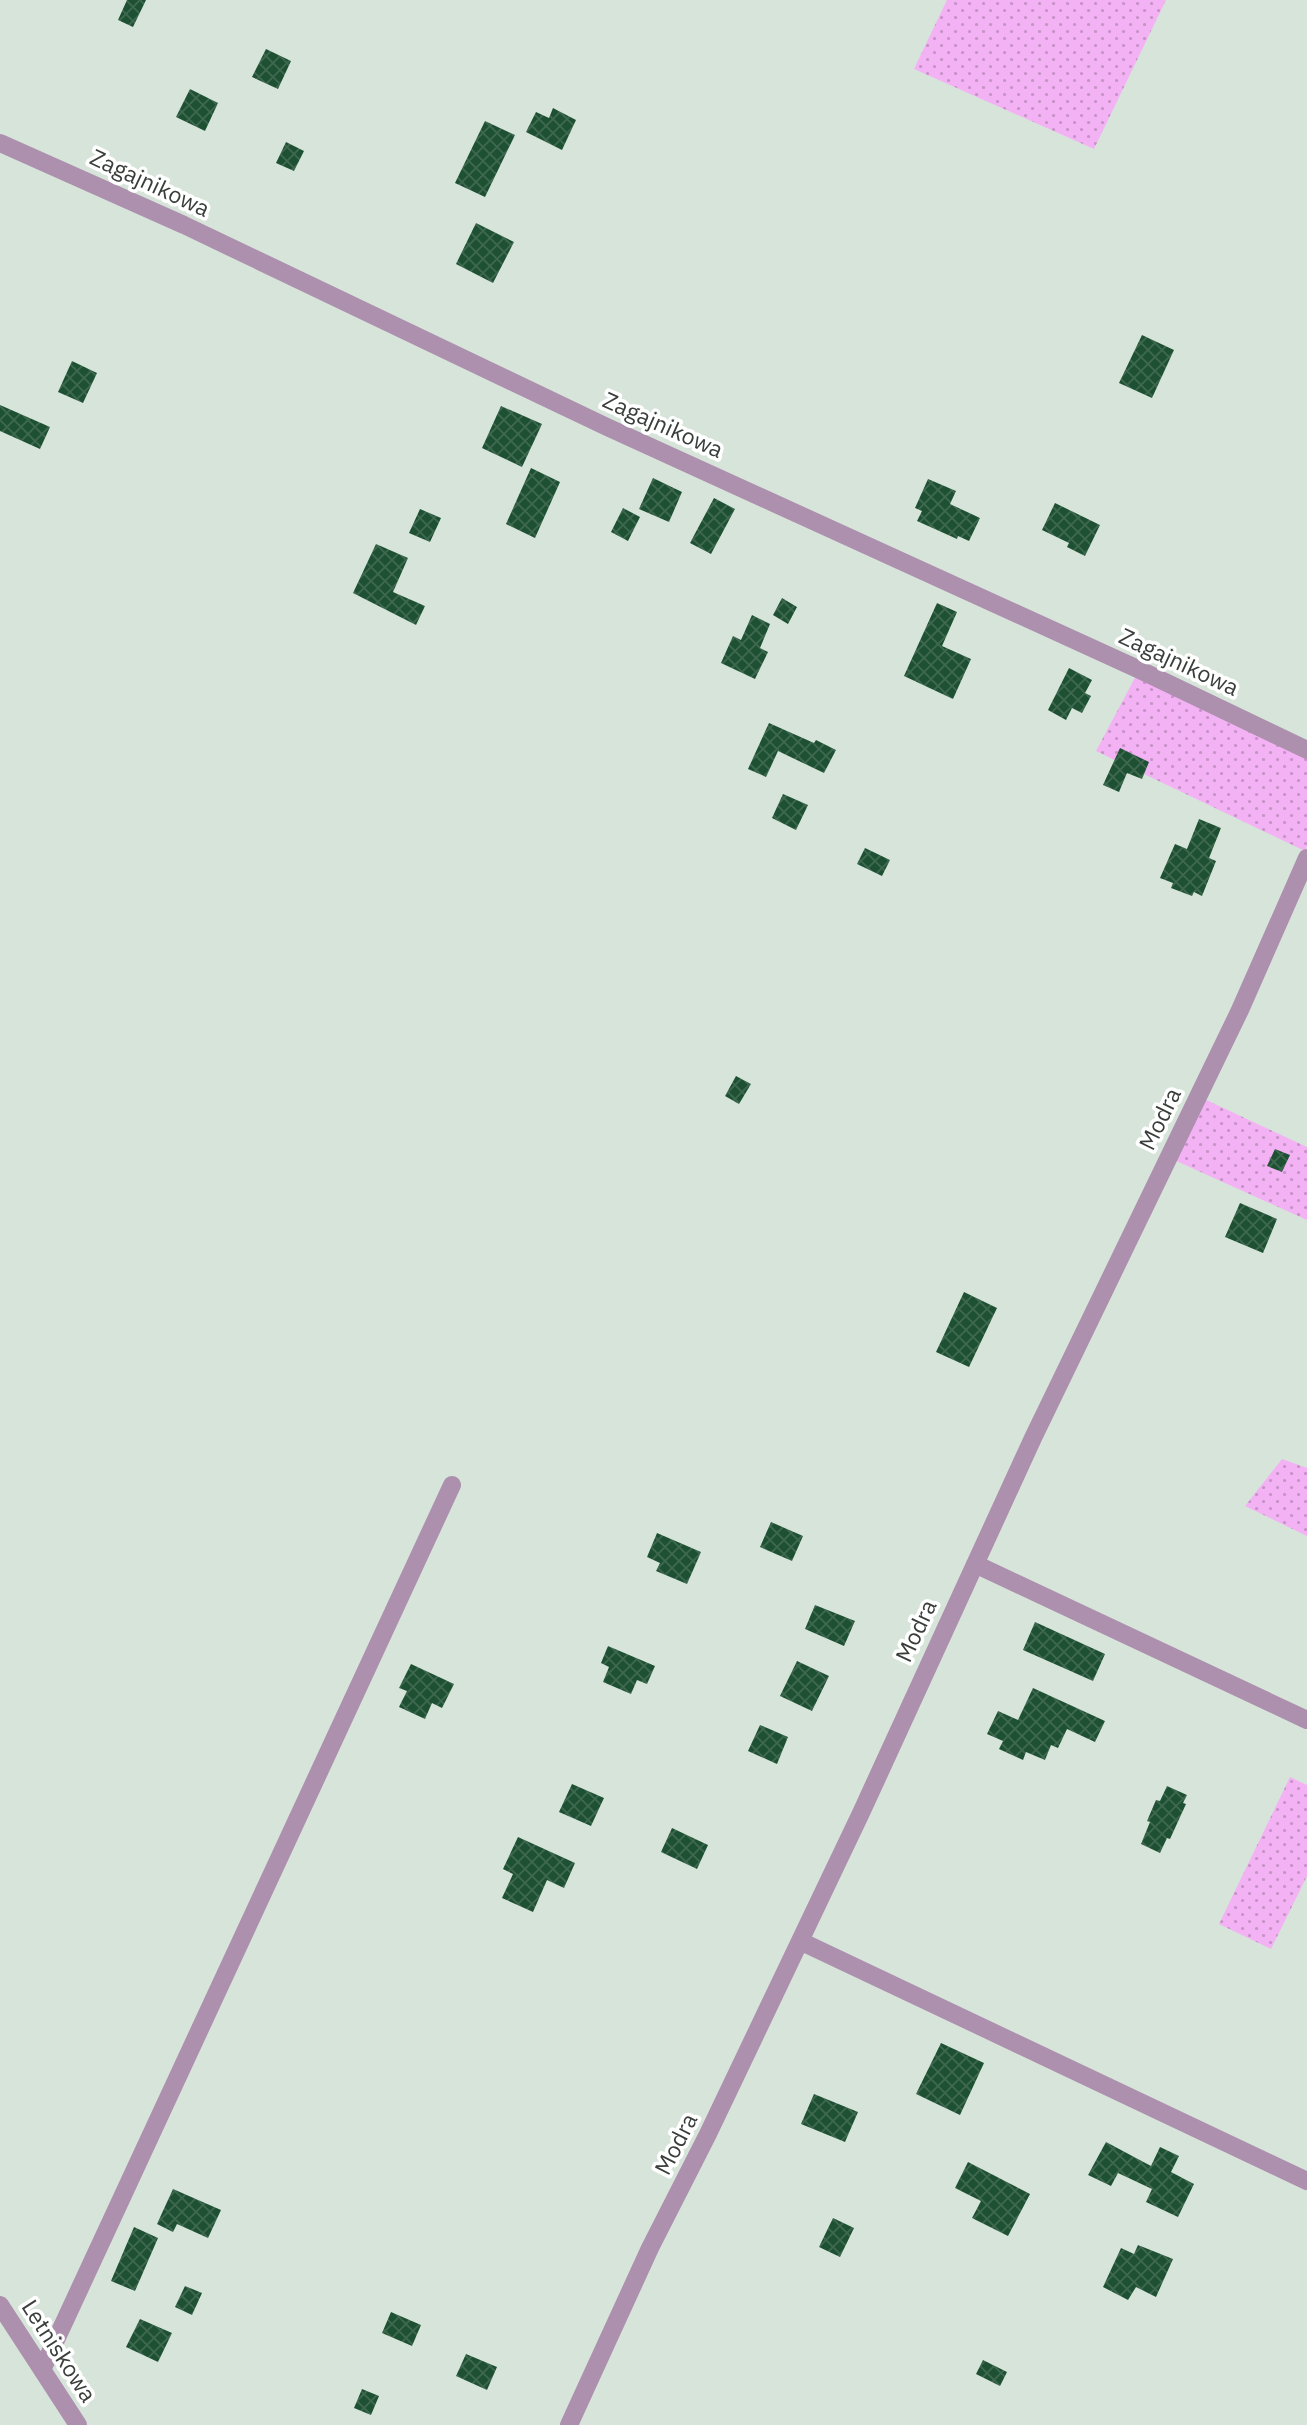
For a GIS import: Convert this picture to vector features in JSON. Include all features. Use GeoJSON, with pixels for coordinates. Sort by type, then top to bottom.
{"type":"FeatureCollection","features":[{"type":"Feature","properties":{"kind":"street","name":"Zagajnikowa"},"geometry":{"type":"LineString","coordinates":[[0,143],[138,204],[607,427],[1127,664],[1307,750]]}},
{"type":"Feature","properties":{"kind":"street","name":"Modra"},"geometry":{"type":"LineString","coordinates":[[569,2425],[650,2248],[800,1941],[1033,1438],[1240,1010],[1307,858]]}},
{"type":"Feature","properties":{"kind":"street"},"geometry":{"type":"LineString","coordinates":[[43,2370],[452,1485]]}},
{"type":"Feature","properties":{"kind":"street"},"geometry":{"type":"LineString","coordinates":[[975,1564],[1307,1720]]}},
{"type":"Feature","properties":{"kind":"street"},"geometry":{"type":"LineString","coordinates":[[800,1941],[1307,2180]]}},
{"type":"Feature","properties":{"kind":"street","name":"Letniskowa"},"geometry":{"type":"LineString","coordinates":[[0,2305],[78,2425]]}},
{"type":"Feature","properties":{"kind":"shaded area"},"geometry":{"type":"Polygon","coordinates":[[[947,0],[1166,0],[1094,149],[914,69],[947,0]]]}},
{"type":"Feature","properties":{"kind":"shaded area"},"geometry":{"type":"Polygon","coordinates":[[[1137,674],[1307,756],[1305,851],[1096,751],[1137,674]]]}},
{"type":"Feature","properties":{"kind":"shaded area"},"geometry":{"type":"Polygon","coordinates":[[[1202,1098],[1307,1147],[1307,1220],[1172,1159],[1202,1098]]]}},
{"type":"Feature","properties":{"kind":"shaded area"},"geometry":{"type":"Polygon","coordinates":[[[1282,1459],[1307,1468],[1307,1536],[1245,1506],[1282,1459]]]}},
{"type":"Feature","properties":{"kind":"shaded area"},"geometry":{"type":"Polygon","coordinates":[[[1290,1777],[1307,1785],[1307,1876],[1271,1949],[1219,1924],[1290,1777]]]}},
{"type":"Feature","properties":{"kind":"building"},"geometry":{"type":"Polygon","coordinates":[[[127,0],[146,0],[133,27],[118,20],[127,0]]]}},
{"type":"Feature","properties":{"kind":"building"},"geometry":{"type":"Polygon","coordinates":[[[266,49],[291,61],[278,89],[252,77],[266,49]]]}},
{"type":"Feature","properties":{"kind":"building"},"geometry":{"type":"Polygon","coordinates":[[[190,89],[218,103],[205,131],[176,117],[190,89]]]}},
{"type":"Feature","properties":{"kind":"building"},"geometry":{"type":"Polygon","coordinates":[[[553,108],[576,120],[562,150],[526,132],[536,112],[549,118],[553,108]]]}},
{"type":"Feature","properties":{"kind":"building"},"geometry":{"type":"Polygon","coordinates":[[[485,121],[515,135],[485,197],[455,183],[485,121]]]}},
{"type":"Feature","properties":{"kind":"building"},"geometry":{"type":"Polygon","coordinates":[[[286,142],[304,151],[294,171],[276,163],[286,142]]]}},
{"type":"Feature","properties":{"kind":"building"},"geometry":{"type":"Polygon","coordinates":[[[476,223],[514,242],[493,283],[456,264],[476,223]]]}},
{"type":"Feature","properties":{"kind":"building"},"geometry":{"type":"Polygon","coordinates":[[[1142,335],[1174,350],[1152,398],[1119,383],[1142,335]]]}},
{"type":"Feature","properties":{"kind":"building"},"geometry":{"type":"Polygon","coordinates":[[[72,361],[97,373],[83,403],[58,392],[72,361]]]}},
{"type":"Feature","properties":{"kind":"building"},"geometry":{"type":"Polygon","coordinates":[[[0,405],[50,427],[40,449],[0,431],[0,405]]]}},
{"type":"Feature","properties":{"kind":"building"},"geometry":{"type":"Polygon","coordinates":[[[501,406],[542,424],[522,467],[482,448],[501,406]]]}},
{"type":"Feature","properties":{"kind":"building"},"geometry":{"type":"Polygon","coordinates":[[[531,468],[560,482],[535,538],[506,524],[531,468]]]}},
{"type":"Feature","properties":{"kind":"building"},"geometry":{"type":"Polygon","coordinates":[[[653,478],[682,492],[669,522],[639,509],[653,478]]]}},
{"type":"Feature","properties":{"kind":"building"},"geometry":{"type":"Polygon","coordinates":[[[928,479],[956,491],[950,504],[980,518],[969,541],[958,536],[957,539],[917,521],[922,511],[915,508],[928,479]]]}},
{"type":"Feature","properties":{"kind":"building"},"geometry":{"type":"Polygon","coordinates":[[[714,498],[735,509],[711,554],[690,543],[714,498]]]}},
{"type":"Feature","properties":{"kind":"building"},"geometry":{"type":"Polygon","coordinates":[[[1055,503],[1100,525],[1085,556],[1067,547],[1069,543],[1042,530],[1055,503]]]}},
{"type":"Feature","properties":{"kind":"building"},"geometry":{"type":"Polygon","coordinates":[[[623,508],[640,517],[628,541],[611,532],[623,508]]]}},
{"type":"Feature","properties":{"kind":"building"},"geometry":{"type":"Polygon","coordinates":[[[420,509],[441,518],[430,542],[409,533],[420,509]]]}},
{"type":"Feature","properties":{"kind":"building"},"geometry":{"type":"Polygon","coordinates":[[[376,544],[408,558],[393,592],[425,606],[416,625],[353,593],[376,544]]]}},
{"type":"Feature","properties":{"kind":"building"},"geometry":{"type":"Polygon","coordinates":[[[782,598],[797,607],[788,624],[773,615],[782,598]]]}},
{"type":"Feature","properties":{"kind":"building"},"geometry":{"type":"Polygon","coordinates":[[[937,603],[957,612],[942,646],[971,659],[953,699],[904,676],[937,603]]]}},
{"type":"Feature","properties":{"kind":"building"},"geometry":{"type":"Polygon","coordinates":[[[752,615],[770,624],[760,648],[768,652],[755,679],[721,663],[733,636],[741,640],[752,615]]]}},
{"type":"Feature","properties":{"kind":"building"},"geometry":{"type":"Polygon","coordinates":[[[1069,668],[1092,680],[1085,693],[1091,696],[1082,713],[1072,708],[1066,720],[1048,710],[1069,668]]]}},
{"type":"Feature","properties":{"kind":"building"},"geometry":{"type":"Polygon","coordinates":[[[769,723],[836,750],[824,773],[778,751],[766,777],[748,769],[769,723]]]}},
{"type":"Feature","properties":{"kind":"building"},"geometry":{"type":"Polygon","coordinates":[[[1120,748],[1149,762],[1142,779],[1127,773],[1119,792],[1103,785],[1120,748]]]}},
{"type":"Feature","properties":{"kind":"building"},"geometry":{"type":"Polygon","coordinates":[[[783,794],[808,805],[796,830],[772,818],[783,794]]]}},
{"type":"Feature","properties":{"kind":"building"},"geometry":{"type":"Polygon","coordinates":[[[1199,819],[1221,828],[1209,858],[1216,861],[1202,896],[1194,892],[1192,896],[1171,888],[1173,883],[1160,878],[1175,844],[1187,849],[1199,819]]]}},
{"type":"Feature","properties":{"kind":"building"},"geometry":{"type":"Polygon","coordinates":[[[865,848],[890,860],[882,876],[857,864],[865,848]]]}},
{"type":"Feature","properties":{"kind":"building"},"geometry":{"type":"Polygon","coordinates":[[[736,1076],[751,1084],[739,1104],[725,1096],[736,1076]]]}},
{"type":"Feature","properties":{"kind":"building"},"geometry":{"type":"Polygon","coordinates":[[[1275,1149],[1290,1155],[1282,1172],[1267,1166],[1275,1149]]]}},
{"type":"Feature","properties":{"kind":"building"},"geometry":{"type":"Polygon","coordinates":[[[1240,1203],[1277,1219],[1263,1253],[1225,1237],[1240,1203]]]}},
{"type":"Feature","properties":{"kind":"building"},"geometry":{"type":"Polygon","coordinates":[[[964,1292],[997,1308],[969,1367],[936,1352],[964,1292]]]}},
{"type":"Feature","properties":{"kind":"building"},"geometry":{"type":"Polygon","coordinates":[[[771,1522],[803,1536],[792,1561],[760,1547],[771,1522]]]}},
{"type":"Feature","properties":{"kind":"building"},"geometry":{"type":"Polygon","coordinates":[[[657,1533],[701,1552],[687,1584],[656,1571],[660,1563],[647,1557],[657,1533]]]}},
{"type":"Feature","properties":{"kind":"building"},"geometry":{"type":"Polygon","coordinates":[[[815,1605],[855,1621],[844,1646],[805,1629],[815,1605]]]}},
{"type":"Feature","properties":{"kind":"building"},"geometry":{"type":"Polygon","coordinates":[[[1035,1622],[1105,1654],[1093,1681],[1023,1650],[1035,1622]]]}},
{"type":"Feature","properties":{"kind":"building"},"geometry":{"type":"Polygon","coordinates":[[[608,1646],[655,1666],[647,1684],[637,1680],[631,1694],[603,1682],[609,1667],[601,1663],[608,1646]]]}},
{"type":"Feature","properties":{"kind":"building"},"geometry":{"type":"Polygon","coordinates":[[[797,1661],[829,1676],[812,1711],[780,1696],[797,1661]]]}},
{"type":"Feature","properties":{"kind":"building"},"geometry":{"type":"Polygon","coordinates":[[[411,1664],[454,1684],[442,1708],[432,1703],[425,1719],[399,1707],[407,1691],[399,1688],[411,1664]]]}},
{"type":"Feature","properties":{"kind":"building"},"geometry":{"type":"Polygon","coordinates":[[[1033,1688],[1105,1721],[1095,1742],[1067,1729],[1058,1748],[1051,1745],[1045,1760],[1026,1752],[1023,1760],[999,1749],[1003,1741],[987,1734],[998,1711],[1018,1720],[1033,1688]]]}},
{"type":"Feature","properties":{"kind":"building"},"geometry":{"type":"Polygon","coordinates":[[[760,1725],[788,1737],[777,1764],[748,1751],[760,1725]]]}},
{"type":"Feature","properties":{"kind":"building"},"geometry":{"type":"Polygon","coordinates":[[[572,1784],[604,1798],[591,1826],[559,1812],[572,1784]]]}},
{"type":"Feature","properties":{"kind":"building"},"geometry":{"type":"Polygon","coordinates":[[[1167,1786],[1187,1795],[1183,1803],[1186,1804],[1170,1839],[1167,1838],[1160,1853],[1141,1844],[1156,1800],[1160,1801],[1167,1786]]]}},
{"type":"Feature","properties":{"kind":"building"},"geometry":{"type":"Polygon","coordinates":[[[672,1828],[708,1845],[697,1869],[661,1852],[672,1828]]]}},
{"type":"Feature","properties":{"kind":"building"},"geometry":{"type":"Polygon","coordinates":[[[518,1837],[575,1863],[564,1888],[547,1880],[533,1912],[502,1898],[513,1874],[503,1869],[518,1837]]]}},
{"type":"Feature","properties":{"kind":"building"},"geometry":{"type":"Polygon","coordinates":[[[941,2043],[984,2063],[960,2115],[916,2094],[941,2043]]]}},
{"type":"Feature","properties":{"kind":"building"},"geometry":{"type":"Polygon","coordinates":[[[814,2094],[858,2112],[845,2142],[801,2124],[814,2094]]]}},
{"type":"Feature","properties":{"kind":"building"},"geometry":{"type":"Polygon","coordinates":[[[1106,2142],[1151,2166],[1160,2147],[1179,2156],[1171,2172],[1194,2184],[1178,2217],[1146,2202],[1152,2189],[1118,2173],[1111,2186],[1088,2175],[1106,2142]]]}},
{"type":"Feature","properties":{"kind":"building"},"geometry":{"type":"Polygon","coordinates":[[[968,2162],[1030,2194],[1008,2236],[972,2218],[981,2201],[955,2188],[968,2162]]]}},
{"type":"Feature","properties":{"kind":"building"},"geometry":{"type":"Polygon","coordinates":[[[173,2189],[221,2210],[208,2238],[177,2224],[173,2232],[157,2224],[173,2189]]]}},
{"type":"Feature","properties":{"kind":"building"},"geometry":{"type":"Polygon","coordinates":[[[833,2218],[854,2228],[840,2257],[819,2247],[833,2218]]]}},
{"type":"Feature","properties":{"kind":"building"},"geometry":{"type":"Polygon","coordinates":[[[134,2227],[158,2238],[135,2291],[111,2281],[134,2227]]]}},
{"type":"Feature","properties":{"kind":"building"},"geometry":{"type":"Polygon","coordinates":[[[1138,2245],[1173,2259],[1156,2297],[1136,2287],[1128,2300],[1103,2287],[1121,2248],[1134,2254],[1138,2245]]]}},
{"type":"Feature","properties":{"kind":"building"},"geometry":{"type":"Polygon","coordinates":[[[185,2286],[202,2293],[192,2315],[175,2307],[185,2286]]]}},
{"type":"Feature","properties":{"kind":"building"},"geometry":{"type":"Polygon","coordinates":[[[391,2312],[421,2325],[412,2346],[382,2333],[391,2312]]]}},
{"type":"Feature","properties":{"kind":"building"},"geometry":{"type":"Polygon","coordinates":[[[140,2319],[172,2333],[158,2362],[126,2347],[140,2319]]]}},
{"type":"Feature","properties":{"kind":"building"},"geometry":{"type":"Polygon","coordinates":[[[466,2354],[497,2367],[487,2390],[456,2376],[466,2354]]]}},
{"type":"Feature","properties":{"kind":"building"},"geometry":{"type":"Polygon","coordinates":[[[983,2360],[1007,2372],[1000,2386],[976,2374],[983,2360]]]}},
{"type":"Feature","properties":{"kind":"building"},"geometry":{"type":"Polygon","coordinates":[[[362,2389],[379,2396],[371,2415],[354,2408],[362,2389]]]}}]}
